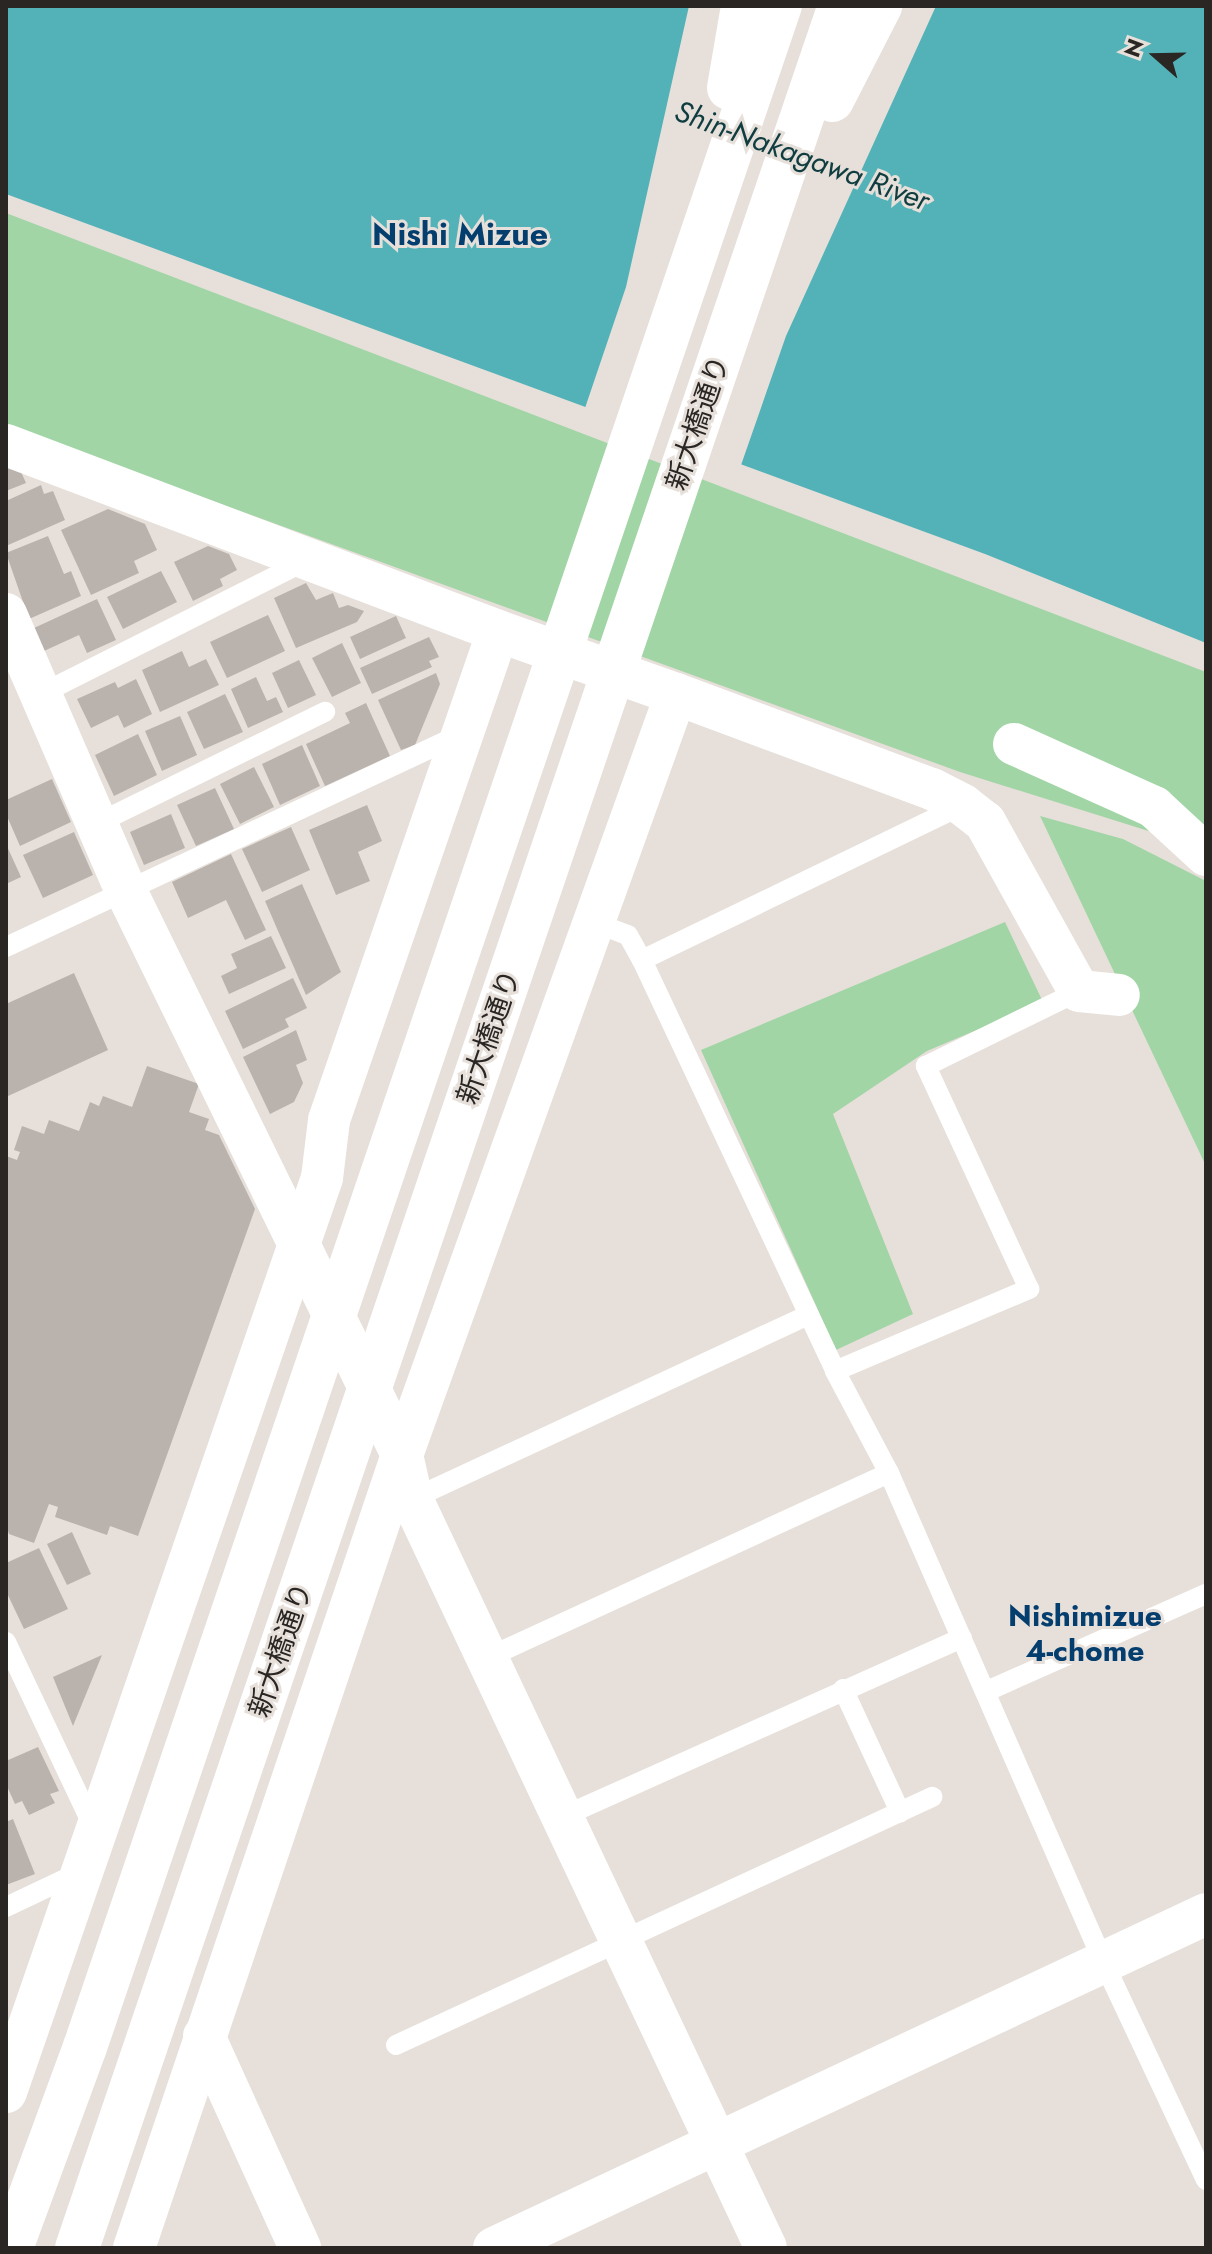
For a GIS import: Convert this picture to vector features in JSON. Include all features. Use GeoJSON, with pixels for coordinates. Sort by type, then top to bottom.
{"type":"FeatureCollection","features":[{"type":"Feature","properties":{"kind":"main road"},"geometry":{"type":"LineString","coordinates":[[708,217],[743,6]]}},
{"type":"Feature","properties":{"kind":"main road","name":"新大橋通り"},"geometry":{"type":"LineString","coordinates":[[11,2248],[85,2047],[780,6]]}},
{"type":"Feature","properties":{"kind":"main road","name":"新大橋通り"},"geometry":{"type":"LineString","coordinates":[[77,2248],[840,6]]}},
{"type":"Feature","properties":{"kind":"main road"},"geometry":{"type":"LineString","coordinates":[[762,236],[880,6]]}},
{"type":"Feature","properties":{"kind":"street"},"geometry":{"type":"LineString","coordinates":[[6,445],[303,562],[676,694],[963,805],[985,822],[1079,991],[1119,995]]}},
{"type":"Feature","properties":{"kind":"street"},"geometry":{"type":"LineString","coordinates":[[6,614],[126,891],[402,1455],[412,1499],[491,1656],[766,2248]]}},
{"type":"Feature","properties":{"kind":"street"},"geometry":{"type":"LineString","coordinates":[[6,2092],[299,1247],[322,1178],[329,1120],[498,631]]}},
{"type":"Feature","properties":{"kind":"street"},"geometry":{"type":"LineString","coordinates":[[134,2248],[402,1455],[676,694]]}},
{"type":"Feature","properties":{"kind":"street"},"geometry":{"type":"LineString","coordinates":[[1014,744],[1154,807],[1206,855]]}},
{"type":"Feature","properties":{"kind":"street"},"geometry":{"type":"LineString","coordinates":[[494,2248],[716,2141],[1206,1914]]}},
{"type":"Feature","properties":{"kind":"street"},"geometry":{"type":"LineString","coordinates":[[204,2036],[300,2248]]}},
{"type":"Feature","properties":{"kind":"lane"},"geometry":{"type":"LineString","coordinates":[[41,694],[303,562]]}},
{"type":"Feature","properties":{"kind":"lane"},"geometry":{"type":"LineString","coordinates":[[98,823],[325,712]]}},
{"type":"Feature","properties":{"kind":"lane"},"geometry":{"type":"LineString","coordinates":[[6,947],[463,733]]}},
{"type":"Feature","properties":{"kind":"lane"},"geometry":{"type":"LineString","coordinates":[[642,960],[963,805]]}},
{"type":"Feature","properties":{"kind":"lane"},"geometry":{"type":"LineString","coordinates":[[596,923],[628,935],[642,960],[808,1315],[889,1473],[1103,1961],[1206,2180]]}},
{"type":"Feature","properties":{"kind":"lane"},"geometry":{"type":"LineString","coordinates":[[835,1371],[1029,1289],[926,1066],[1079,991]]}},
{"type":"Feature","properties":{"kind":"lane"},"geometry":{"type":"LineString","coordinates":[[412,1499],[808,1315]]}},
{"type":"Feature","properties":{"kind":"lane"},"geometry":{"type":"LineString","coordinates":[[491,1656],[889,1473]]}},
{"type":"Feature","properties":{"kind":"lane"},"geometry":{"type":"LineString","coordinates":[[987,1691],[1206,1594]]}},
{"type":"Feature","properties":{"kind":"lane"},"geometry":{"type":"LineString","coordinates":[[564,1816],[962,1638]]}},
{"type":"Feature","properties":{"kind":"lane"},"geometry":{"type":"LineString","coordinates":[[6,1642],[90,1853],[6,1907]]}},
{"type":"Feature","properties":{"kind":"lane"},"geometry":{"type":"LineString","coordinates":[[843,1689],[900,1812]]}},
{"type":"Feature","properties":{"kind":"lane"},"geometry":{"type":"LineString","coordinates":[[396,2045],[932,1797]]}},
{"type":"Feature","properties":{"kind":"green space"},"geometry":{"type":"Polygon","coordinates":[[[6,213],[1206,672],[1206,849],[960,772],[6,426],[6,213]]]}},
{"type":"Feature","properties":{"kind":"green space"},"geometry":{"type":"Polygon","coordinates":[[[1040,816],[1123,839],[1206,881],[1206,1166],[1040,816]]]}},
{"type":"Feature","properties":{"kind":"green space"},"geometry":{"type":"Polygon","coordinates":[[[1005,922],[1043,1002],[927,1051],[833,1114],[913,1314],[836,1350],[701,1050],[1005,922]]]}},
{"type":"Feature","properties":{"kind":"water","name":"Shin-Nakagawa River"},"geometry":{"type":"Polygon","coordinates":[[[6,6],[1206,7],[1206,643],[985,554],[6,194],[6,6]]]}},
{"type":"Feature","properties":{"kind":"pier"},"geometry":{"type":"Polygon","coordinates":[[[689,6],[936,6],[786,336],[740,468],[584,411],[626,287],[689,6]]]}},
{"type":"Feature","properties":{"kind":"building"},"geometry":{"type":"Polygon","coordinates":[[[6,460],[18,465],[26,483],[6,491],[6,460]]]}},
{"type":"Feature","properties":{"kind":"building"},"geometry":{"type":"Polygon","coordinates":[[[41,485],[44,494],[53,491],[65,520],[6,546],[6,501],[41,485]]]}},
{"type":"Feature","properties":{"kind":"building"},"geometry":{"type":"Polygon","coordinates":[[[108,509],[145,524],[157,550],[134,561],[139,573],[91,595],[61,530],[108,509]]]}},
{"type":"Feature","properties":{"kind":"building"},"geometry":{"type":"Polygon","coordinates":[[[48,536],[64,574],[71,571],[81,596],[29,619],[6,553],[48,536]]]}},
{"type":"Feature","properties":{"kind":"building"},"geometry":{"type":"Polygon","coordinates":[[[208,546],[229,554],[237,570],[220,579],[223,586],[193,601],[174,562],[208,546]]]}},
{"type":"Feature","properties":{"kind":"building"},"geometry":{"type":"Polygon","coordinates":[[[161,571],[177,602],[123,629],[107,597],[161,571]]]}},
{"type":"Feature","properties":{"kind":"building"},"geometry":{"type":"Polygon","coordinates":[[[306,583],[316,600],[333,593],[339,608],[348,605],[364,611],[357,622],[296,648],[274,598],[306,583]]]}},
{"type":"Feature","properties":{"kind":"building"},"geometry":{"type":"Polygon","coordinates":[[[97,599],[116,640],[87,653],[79,635],[44,651],[34,628],[97,599]]]}},
{"type":"Feature","properties":{"kind":"building"},"geometry":{"type":"Polygon","coordinates":[[[268,615],[285,651],[227,678],[210,642],[268,615]]]}},
{"type":"Feature","properties":{"kind":"building"},"geometry":{"type":"Polygon","coordinates":[[[396,616],[406,638],[360,659],[350,637],[396,616]]]}},
{"type":"Feature","properties":{"kind":"building"},"geometry":{"type":"Polygon","coordinates":[[[429,637],[439,657],[429,661],[432,667],[372,694],[360,668],[429,637]]]}},
{"type":"Feature","properties":{"kind":"building"},"geometry":{"type":"Polygon","coordinates":[[[342,643],[361,683],[332,697],[312,658],[342,643]]]}},
{"type":"Feature","properties":{"kind":"building"},"geometry":{"type":"Polygon","coordinates":[[[182,651],[189,667],[206,659],[219,685],[160,712],[142,670],[182,651]]]}},
{"type":"Feature","properties":{"kind":"building"},"geometry":{"type":"Polygon","coordinates":[[[299,660],[316,695],[288,708],[272,673],[299,660]]]}},
{"type":"Feature","properties":{"kind":"building"},"geometry":{"type":"Polygon","coordinates":[[[436,673],[440,684],[415,745],[401,750],[378,700],[436,673]]]}},
{"type":"Feature","properties":{"kind":"building"},"geometry":{"type":"Polygon","coordinates":[[[256,677],[267,701],[276,697],[283,712],[248,728],[231,689],[256,677]]]}},
{"type":"Feature","properties":{"kind":"building"},"geometry":{"type":"Polygon","coordinates":[[[136,679],[152,714],[124,728],[118,715],[91,728],[77,699],[115,682],[118,688],[136,679]]]}},
{"type":"Feature","properties":{"kind":"building"},"geometry":{"type":"Polygon","coordinates":[[[225,694],[243,732],[204,749],[187,712],[225,694]]]}},
{"type":"Feature","properties":{"kind":"building"},"geometry":{"type":"Polygon","coordinates":[[[366,703],[390,756],[325,786],[306,744],[350,723],[345,713],[366,703]]]}},
{"type":"Feature","properties":{"kind":"building"},"geometry":{"type":"Polygon","coordinates":[[[180,716],[197,755],[162,771],[145,731],[180,716]]]}},
{"type":"Feature","properties":{"kind":"building"},"geometry":{"type":"Polygon","coordinates":[[[138,734],[157,775],[114,796],[95,755],[138,734]]]}},
{"type":"Feature","properties":{"kind":"building"},"geometry":{"type":"Polygon","coordinates":[[[302,745],[320,786],[280,805],[262,764],[302,745]]]}},
{"type":"Feature","properties":{"kind":"building"},"geometry":{"type":"Polygon","coordinates":[[[254,767],[274,807],[240,824],[220,784],[254,767]]]}},
{"type":"Feature","properties":{"kind":"building"},"geometry":{"type":"Polygon","coordinates":[[[52,779],[71,822],[20,846],[6,814],[6,800],[52,779]]]}},
{"type":"Feature","properties":{"kind":"building"},"geometry":{"type":"Polygon","coordinates":[[[215,788],[234,829],[196,846],[177,805],[215,788]]]}},
{"type":"Feature","properties":{"kind":"building"},"geometry":{"type":"Polygon","coordinates":[[[367,805],[382,841],[358,852],[370,881],[336,895],[309,830],[367,805]]]}},
{"type":"Feature","properties":{"kind":"building"},"geometry":{"type":"Polygon","coordinates":[[[171,814],[185,848],[144,865],[130,832],[171,814]]]}},
{"type":"Feature","properties":{"kind":"building"},"geometry":{"type":"Polygon","coordinates":[[[291,827],[310,870],[262,892],[242,849],[291,827]]]}},
{"type":"Feature","properties":{"kind":"building"},"geometry":{"type":"Polygon","coordinates":[[[74,832],[93,875],[43,898],[23,855],[74,832]]]}},
{"type":"Feature","properties":{"kind":"building"},"geometry":{"type":"Polygon","coordinates":[[[6,844],[21,877],[6,884],[6,844]]]}},
{"type":"Feature","properties":{"kind":"building"},"geometry":{"type":"Polygon","coordinates":[[[231,854],[266,930],[245,940],[226,900],[188,918],[172,882],[231,854]]]}},
{"type":"Feature","properties":{"kind":"building"},"geometry":{"type":"Polygon","coordinates":[[[302,884],[341,972],[306,995],[265,901],[302,884]]]}},
{"type":"Feature","properties":{"kind":"building"},"geometry":{"type":"Polygon","coordinates":[[[271,936],[286,968],[229,994],[221,976],[237,968],[231,954],[271,936]]]}},
{"type":"Feature","properties":{"kind":"building"},"geometry":{"type":"Polygon","coordinates":[[[74,973],[108,1050],[6,1097],[6,1004],[74,973]]]}},
{"type":"Feature","properties":{"kind":"building"},"geometry":{"type":"Polygon","coordinates":[[[293,978],[307,1008],[285,1019],[289,1027],[243,1049],[225,1011],[293,978]]]}},
{"type":"Feature","properties":{"kind":"building"},"geometry":{"type":"Polygon","coordinates":[[[296,1030],[307,1060],[296,1065],[303,1083],[294,1102],[270,1114],[243,1057],[296,1030]]]}},
{"type":"Feature","properties":{"kind":"building"},"geometry":{"type":"Polygon","coordinates":[[[147,1066],[199,1084],[189,1112],[209,1119],[205,1130],[219,1135],[255,1209],[138,1536],[110,1526],[107,1535],[55,1517],[58,1507],[49,1504],[34,1543],[9,1534],[6,1525],[6,1156],[17,1160],[20,1152],[14,1150],[22,1126],[44,1134],[49,1120],[79,1131],[90,1102],[99,1106],[103,1096],[132,1107],[147,1066]]]}},
{"type":"Feature","properties":{"kind":"building"},"geometry":{"type":"Polygon","coordinates":[[[72,1532],[91,1574],[67,1585],[47,1544],[72,1532]]]}},
{"type":"Feature","properties":{"kind":"building"},"geometry":{"type":"Polygon","coordinates":[[[39,1548],[68,1609],[24,1629],[6,1591],[6,1563],[39,1548]]]}},
{"type":"Feature","properties":{"kind":"building"},"geometry":{"type":"Polygon","coordinates":[[[102,1655],[73,1726],[53,1677],[102,1655]]]}},
{"type":"Feature","properties":{"kind":"building"},"geometry":{"type":"Polygon","coordinates":[[[38,1747],[59,1791],[50,1794],[55,1803],[29,1815],[22,1801],[15,1804],[6,1784],[6,1761],[38,1747]]]}},
{"type":"Feature","properties":{"kind":"building"},"geometry":{"type":"Polygon","coordinates":[[[13,1819],[35,1874],[6,1885],[6,1822],[13,1819]]]}},
{"type":"Feature","properties":{"kind":"district","name":"Nishi Mizue"},"geometry":{"type":"Point","coordinates":[460,234]}},
{"type":"Feature","properties":{"kind":"district","name":"Nishimizue 4-chome"},"geometry":{"type":"Point","coordinates":[1085,1633]}}]}
